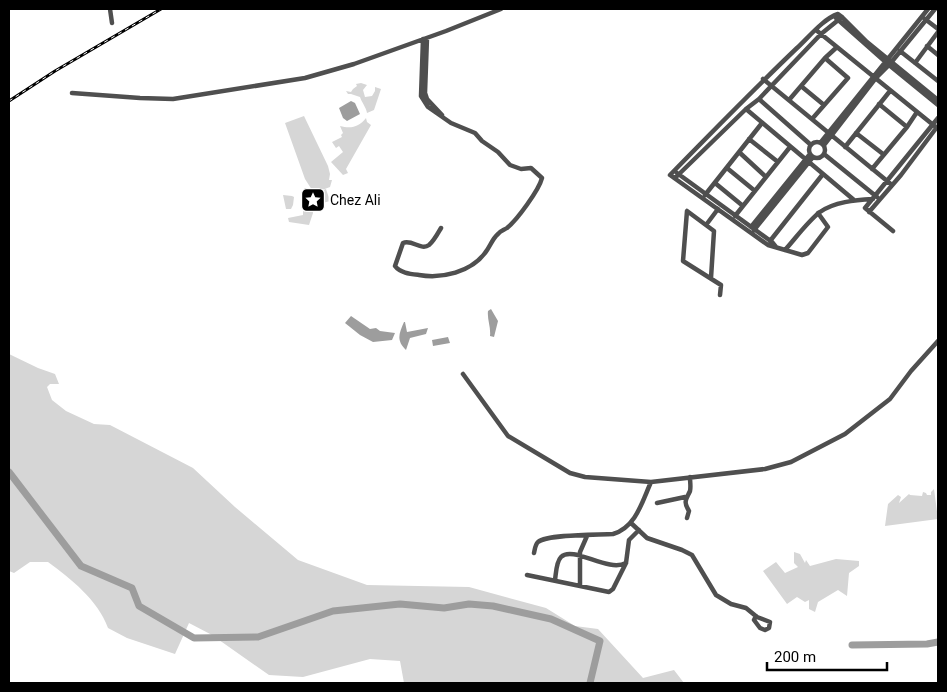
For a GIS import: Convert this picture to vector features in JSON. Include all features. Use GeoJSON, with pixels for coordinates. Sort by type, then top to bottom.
{"type":"FeatureCollection","features":[{"type":"Feature","properties":{"kind":"street"},"geometry":{"type":"LineString","coordinates":[[110,9],[112,23]]}},
{"type":"Feature","properties":{"kind":"street"},"geometry":{"type":"LineString","coordinates":[[72,93],[140,98],[176,98],[312,76],[354,64],[501,9]]}},
{"type":"Feature","properties":{"kind":"street"},"geometry":{"type":"LineString","coordinates":[[876,198],[824,154],[822,144],[874,78],[900,51],[924,18],[928,9]]}},
{"type":"Feature","properties":{"kind":"street"},"geometry":{"type":"LineString","coordinates":[[889,62],[924,18],[934,9]]}},
{"type":"Feature","properties":{"kind":"street"},"geometry":{"type":"LineString","coordinates":[[676,174],[699,146],[748,94],[833,16],[840,18],[938,105]]}},
{"type":"Feature","properties":{"kind":"street"},"geometry":{"type":"LineString","coordinates":[[676,174],[757,100],[821,34],[840,18]]}},
{"type":"Feature","properties":{"kind":"street"},"geometry":{"type":"LineString","coordinates":[[914,63],[938,30],[924,18]]}},
{"type":"Feature","properties":{"kind":"street"},"geometry":{"type":"LineString","coordinates":[[816,30],[936,127]]}},
{"type":"Feature","properties":{"kind":"street"},"geometry":{"type":"LineString","coordinates":[[425,38],[425,93],[433,108],[456,126],[475,133],[510,165],[521,170],[531,168],[542,179],[518,217],[507,229],[497,234],[484,255],[465,269],[452,274],[427,276],[397,269],[395,266],[396,262],[404,242],[425,247],[431,244],[441,228]]}},
{"type":"Feature","properties":{"kind":"street"},"geometry":{"type":"LineString","coordinates":[[802,43],[808,48]]}},
{"type":"Feature","properties":{"kind":"street"},"geometry":{"type":"LineString","coordinates":[[927,46],[938,55]]}},
{"type":"Feature","properties":{"kind":"street"},"geometry":{"type":"LineString","coordinates":[[789,100],[825,58],[837,47]]}},
{"type":"Feature","properties":{"kind":"street"},"geometry":{"type":"LineString","coordinates":[[900,51],[938,81]]}},
{"type":"Feature","properties":{"kind":"street"},"geometry":{"type":"LineString","coordinates":[[789,55],[796,60]]}},
{"type":"Feature","properties":{"kind":"street"},"geometry":{"type":"LineString","coordinates":[[812,119],[838,92],[848,78],[825,58]]}},
{"type":"Feature","properties":{"kind":"street"},"geometry":{"type":"LineString","coordinates":[[889,62],[938,100]]}},
{"type":"Feature","properties":{"kind":"street"},"geometry":{"type":"LineString","coordinates":[[776,67],[783,74]]}},
{"type":"Feature","properties":{"kind":"street"},"geometry":{"type":"LineString","coordinates":[[763,79],[890,183]]}},
{"type":"Feature","properties":{"kind":"street"},"geometry":{"type":"LineString","coordinates":[[801,86],[824,105]]}},
{"type":"Feature","properties":{"kind":"street"},"geometry":{"type":"LineString","coordinates":[[845,147],[890,91]]}},
{"type":"Feature","properties":{"kind":"street"},"geometry":{"type":"LineString","coordinates":[[748,94],[811,145]]}},
{"type":"Feature","properties":{"kind":"street"},"geometry":{"type":"LineString","coordinates":[[879,104],[907,127]]}},
{"type":"Feature","properties":{"kind":"street"},"geometry":{"type":"LineString","coordinates":[[736,107],[762,123],[854,200]]}},
{"type":"Feature","properties":{"kind":"street"},"geometry":{"type":"LineString","coordinates":[[872,169],[917,112]]}},
{"type":"Feature","properties":{"kind":"street"},"geometry":{"type":"LineString","coordinates":[[893,231],[867,210],[936,127],[938,118]]}},
{"type":"Feature","properties":{"kind":"street"},"geometry":{"type":"LineString","coordinates":[[724,120],[729,126]]}},
{"type":"Feature","properties":{"kind":"street"},"geometry":{"type":"LineString","coordinates":[[705,195],[762,123]]}},
{"type":"Feature","properties":{"kind":"street"},"geometry":{"type":"LineString","coordinates":[[711,133],[716,138]]}},
{"type":"Feature","properties":{"kind":"street"},"geometry":{"type":"LineString","coordinates":[[856,133],[883,154]]}},
{"type":"Feature","properties":{"kind":"street"},"geometry":{"type":"LineString","coordinates":[[749,139],[778,162]]}},
{"type":"Feature","properties":{"kind":"street"},"geometry":{"type":"LineString","coordinates":[[822,144],[815,142],[811,145],[809,151],[812,155],[821,157],[824,154]]}},
{"type":"Feature","properties":{"kind":"street"},"geometry":{"type":"LineString","coordinates":[[699,146],[704,150]]}},
{"type":"Feature","properties":{"kind":"street"},"geometry":{"type":"LineString","coordinates":[[735,216],[790,147]]}},
{"type":"Feature","properties":{"kind":"street"},"geometry":{"type":"LineString","coordinates":[[739,152],[766,177]]}},
{"type":"Feature","properties":{"kind":"street"},"geometry":{"type":"LineString","coordinates":[[753,228],[812,155]]}},
{"type":"Feature","properties":{"kind":"street"},"geometry":{"type":"LineString","coordinates":[[726,168],[755,191]]}},
{"type":"Feature","properties":{"kind":"street"},"geometry":{"type":"LineString","coordinates":[[676,174],[705,195],[719,208],[753,228],[776,247]]}},
{"type":"Feature","properties":{"kind":"street"},"geometry":{"type":"LineString","coordinates":[[676,174],[768,245],[802,255],[808,253],[828,227],[818,213]]}},
{"type":"Feature","properties":{"kind":"street"},"geometry":{"type":"LineString","coordinates":[[770,241],[823,174]]}},
{"type":"Feature","properties":{"kind":"street"},"geometry":{"type":"LineString","coordinates":[[715,183],[744,206]]}},
{"type":"Feature","properties":{"kind":"street"},"geometry":{"type":"LineString","coordinates":[[785,250],[818,213],[832,206],[854,200],[876,198]]}},
{"type":"Feature","properties":{"kind":"street"},"geometry":{"type":"LineString","coordinates":[[706,225],[719,208]]}},
{"type":"Feature","properties":{"kind":"street"},"geometry":{"type":"LineString","coordinates":[[711,278],[714,231],[687,211],[683,261],[721,285],[720,295]]}},
{"type":"Feature","properties":{"kind":"street"},"geometry":{"type":"LineString","coordinates":[[463,374],[508,436],[570,473],[585,477],[650,482],[775,467],[791,462],[845,434],[890,400],[910,371],[938,341]]}},
{"type":"Feature","properties":{"kind":"street"},"geometry":{"type":"LineString","coordinates":[[687,518],[689,511],[685,503],[685,497],[690,490],[690,477]]}},
{"type":"Feature","properties":{"kind":"street"},"geometry":{"type":"LineString","coordinates":[[534,553],[538,543],[547,539],[616,533],[631,523],[650,482]]}},
{"type":"Feature","properties":{"kind":"street"},"geometry":{"type":"LineString","coordinates":[[657,503],[685,497]]}},
{"type":"Feature","properties":{"kind":"street"},"geometry":{"type":"LineString","coordinates":[[631,523],[647,538],[688,552],[699,564],[715,595],[731,604],[746,608],[756,616]]}},
{"type":"Feature","properties":{"kind":"street"},"geometry":{"type":"LineString","coordinates":[[528,575],[609,592],[613,589],[626,563],[629,541],[639,530]]}},
{"type":"Feature","properties":{"kind":"street"},"geometry":{"type":"LineString","coordinates":[[580,586],[580,555],[587,536]]}},
{"type":"Feature","properties":{"kind":"street"},"geometry":{"type":"LineString","coordinates":[[556,580],[561,557],[568,555],[580,555],[611,565],[619,566],[626,563]]}},
{"type":"Feature","properties":{"kind":"shaded area"},"geometry":{"type":"Polygon","coordinates":[[[356,84],[367,85],[363,90],[365,97],[372,96],[375,87],[381,89],[374,110],[367,113],[360,97],[348,94],[346,91],[351,92],[357,86],[356,84]]]}},
{"type":"Feature","properties":{"kind":"shaded area"},"geometry":{"type":"Polygon","coordinates":[[[351,101],[355,103],[360,114],[347,121],[343,118],[339,108],[351,101]]]}},
{"type":"Feature","properties":{"kind":"shaded area"},"geometry":{"type":"Polygon","coordinates":[[[304,116],[328,166],[329,180],[332,180],[330,187],[314,193],[305,179],[285,123],[304,116]]]}},
{"type":"Feature","properties":{"kind":"shaded area"},"geometry":{"type":"Polygon","coordinates":[[[366,118],[367,122],[371,125],[346,169],[348,173],[343,175],[331,162],[343,152],[339,146],[336,148],[332,142],[342,137],[343,133],[340,126],[354,126],[366,118]]]}},
{"type":"Feature","properties":{"kind":"shaded area"},"geometry":{"type":"Polygon","coordinates":[[[326,189],[330,201],[319,204],[315,193],[326,189]]]}},
{"type":"Feature","properties":{"kind":"shaded area"},"geometry":{"type":"Polygon","coordinates":[[[283,195],[294,197],[291,209],[286,209],[283,195]]]}},
{"type":"Feature","properties":{"kind":"shaded area"},"geometry":{"type":"Polygon","coordinates":[[[311,199],[313,213],[309,225],[289,222],[288,218],[303,215],[303,205],[311,199]]]}},
{"type":"Feature","properties":{"kind":"shaded area"},"geometry":{"type":"Polygon","coordinates":[[[491,309],[498,321],[494,337],[490,336],[488,311],[491,309]]]}},
{"type":"Feature","properties":{"kind":"shaded area"},"geometry":{"type":"Polygon","coordinates":[[[351,316],[370,329],[376,328],[380,331],[395,333],[392,340],[373,342],[360,335],[345,323],[351,316]]]}},
{"type":"Feature","properties":{"kind":"shaded area"},"geometry":{"type":"Polygon","coordinates":[[[404,322],[407,332],[428,328],[426,334],[410,338],[406,350],[399,337],[404,322]]]}},
{"type":"Feature","properties":{"kind":"shaded area"},"geometry":{"type":"Polygon","coordinates":[[[448,337],[450,343],[433,346],[432,340],[448,337]]]}},
{"type":"Feature","properties":{"kind":"shaded area"},"geometry":{"type":"Polygon","coordinates":[[[9,354],[55,374],[59,384],[50,384],[47,387],[52,400],[66,411],[94,424],[110,425],[193,468],[235,507],[298,560],[367,585],[469,587],[546,608],[575,626],[598,629],[643,678],[674,670],[684,683],[404,683],[400,661],[370,659],[303,677],[269,675],[212,635],[189,623],[175,654],[127,638],[108,628],[91,599],[48,562],[30,562],[14,573],[9,571],[9,354]]]}},
{"type":"Feature","properties":{"kind":"shaded area"},"geometry":{"type":"Polygon","coordinates":[[[934,489],[938,519],[885,526],[888,504],[898,495],[901,497],[899,503],[909,494],[922,496],[923,492],[931,495],[934,489]]]}},
{"type":"Feature","properties":{"kind":"shaded area"},"geometry":{"type":"Polygon","coordinates":[[[794,552],[800,554],[805,563],[806,560],[810,566],[836,559],[859,561],[859,566],[849,573],[847,596],[838,590],[818,602],[815,612],[809,609],[809,600],[805,602],[797,597],[787,604],[763,571],[776,562],[785,573],[798,567],[794,563],[794,552]]]}},
{"type":"Feature","properties":{"kind":"waterway"},"geometry":{"type":"LineString","coordinates":[[9,472],[81,566],[132,588],[139,606],[194,638],[258,637],[333,611],[400,604],[444,608],[469,604],[493,606],[551,619],[600,641],[590,683]]}},
{"type":"Feature","properties":{"kind":"waterway"},"geometry":{"type":"LineString","coordinates":[[852,645],[927,644],[938,642]]}},
{"type":"Feature","properties":{"kind":"railway"},"geometry":{"type":"LineString","coordinates":[[9,101],[55,71],[161,9]]}},
{"type":"Feature","properties":{"kind":"place","name":"Chez Ali"},"geometry":{"type":"Point","coordinates":[313,200]}}]}
